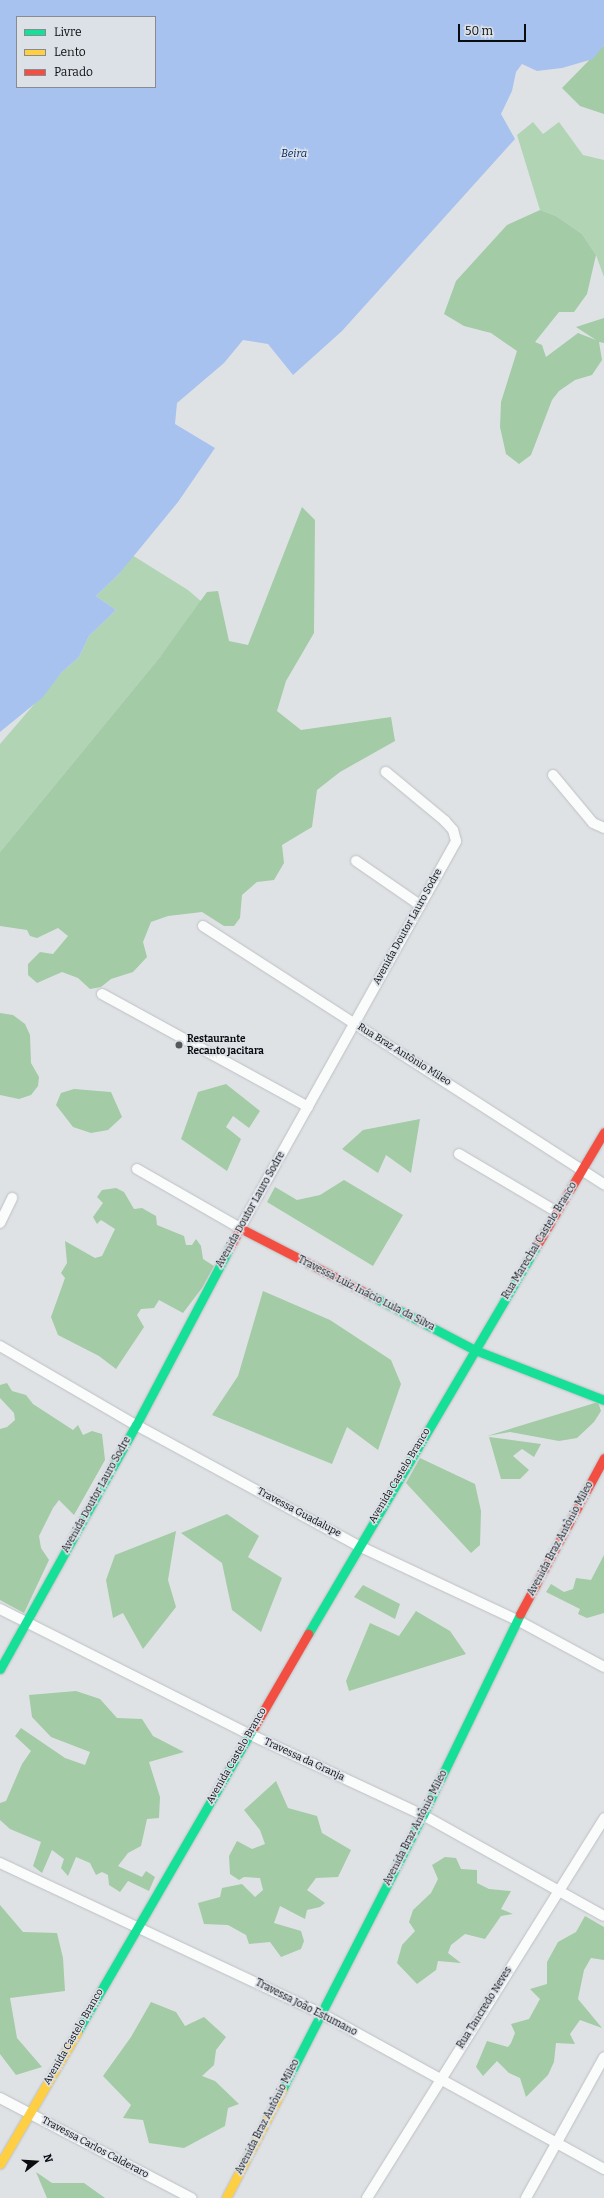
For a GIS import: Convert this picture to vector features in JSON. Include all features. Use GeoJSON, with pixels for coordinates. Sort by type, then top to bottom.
{"type":"FeatureCollection","features":[{"type":"Feature","properties":{"kind":"street","name":"Avenida Doutor Lauro Sodre"},"geometry":{"type":"LineString","coordinates":[[0,1669],[136,1425],[240,1228],[456,841],[456,836],[445,821],[386,772]]}},
{"type":"Feature","properties":{"kind":"street"},"geometry":{"type":"LineString","coordinates":[[553,775],[593,823],[604,828]]}},
{"type":"Feature","properties":{"kind":"street"},"geometry":{"type":"LineString","coordinates":[[356,861],[420,905]]}},
{"type":"Feature","properties":{"kind":"street","name":"Rua Braz Antônio Mileo"},"geometry":{"type":"LineString","coordinates":[[203,926],[604,1184]]}},
{"type":"Feature","properties":{"kind":"street"},"geometry":{"type":"LineString","coordinates":[[102,994],[308,1107]]}},
{"type":"Feature","properties":{"kind":"street","name":"Rua Marechal Castelo Branco"},"geometry":{"type":"LineString","coordinates":[[475,1350],[604,1132]]}},
{"type":"Feature","properties":{"kind":"street"},"geometry":{"type":"LineString","coordinates":[[460,1154],[557,1212]]}},
{"type":"Feature","properties":{"kind":"street","name":"Travessa Luiz Inácio Lula da Silva"},"geometry":{"type":"LineString","coordinates":[[136,1169],[240,1228],[475,1350],[604,1400]]}},
{"type":"Feature","properties":{"kind":"street"},"geometry":{"type":"LineString","coordinates":[[0,1223],[12,1198]]}},
{"type":"Feature","properties":{"kind":"street","name":"Travessa Guadalupe"},"geometry":{"type":"LineString","coordinates":[[0,1346],[136,1425],[359,1546],[517,1620],[604,1667]]}},
{"type":"Feature","properties":{"kind":"street","name":"Avenida Castelo Branco"},"geometry":{"type":"LineString","coordinates":[[0,2164],[249,1734],[475,1350]]}},
{"type":"Feature","properties":{"kind":"street","name":"Avenida Braz Antônio Mileo"},"geometry":{"type":"LineString","coordinates":[[226,2198],[322,2014],[423,1815],[517,1620],[604,1458]]}},
{"type":"Feature","properties":{"kind":"street","name":"Travessa da Granja"},"geometry":{"type":"LineString","coordinates":[[0,1609],[249,1734],[423,1815],[604,1916]]}},
{"type":"Feature","properties":{"kind":"street","name":"Rua Tancredo Neves"},"geometry":{"type":"LineString","coordinates":[[366,2198],[604,1818]]}},
{"type":"Feature","properties":{"kind":"street","name":"Travessa João Estumano"},"geometry":{"type":"LineString","coordinates":[[0,1863],[322,2014],[604,2169]]}},
{"type":"Feature","properties":{"kind":"street"},"geometry":{"type":"LineString","coordinates":[[526,2198],[604,2057]]}},
{"type":"Feature","properties":{"kind":"street","name":"Travessa Carlos Calderaro"},"geometry":{"type":"LineString","coordinates":[[0,2098],[190,2198]]}},
{"type":"Feature","properties":{"kind":"green space"},"geometry":{"type":"Polygon","coordinates":[[[604,45],[604,114],[580,106],[562,88],[604,45]]]}},
{"type":"Feature","properties":{"kind":"green space"},"geometry":{"type":"Polygon","coordinates":[[[533,122],[543,134],[559,122],[583,155],[604,160],[604,277],[596,255],[582,234],[556,216],[540,210],[517,135],[533,122]]]}},
{"type":"Feature","properties":{"kind":"green space"},"geometry":{"type":"Polygon","coordinates":[[[540,210],[556,216],[582,234],[596,255],[587,294],[574,312],[559,312],[535,342],[542,345],[546,357],[578,333],[596,340],[576,327],[604,318],[604,343],[599,342],[602,360],[592,375],[575,380],[559,391],[552,400],[531,455],[519,464],[506,454],[500,427],[501,402],[517,351],[491,333],[464,326],[444,314],[456,281],[507,225],[540,210]]]}},
{"type":"Feature","properties":{"kind":"green space"},"geometry":{"type":"Polygon","coordinates":[[[302,507],[315,520],[314,633],[286,681],[277,711],[301,730],[391,717],[395,741],[340,772],[317,790],[312,827],[282,845],[284,863],[274,880],[257,882],[242,895],[240,918],[234,926],[224,926],[202,912],[168,916],[151,922],[143,942],[147,957],[133,972],[111,979],[101,987],[90,989],[78,978],[62,972],[37,983],[28,975],[28,964],[40,952],[53,954],[68,936],[58,928],[37,938],[30,936],[27,930],[0,926],[0,852],[160,657],[207,592],[218,591],[229,641],[248,645],[302,507]]]}},
{"type":"Feature","properties":{"kind":"green space"},"geometry":{"type":"Polygon","coordinates":[[[132,555],[188,590],[202,602],[160,657],[0,852],[0,744],[61,673],[79,657],[89,636],[116,610],[96,596],[119,574],[132,555]]]}},
{"type":"Feature","properties":{"kind":"green space"},"geometry":{"type":"Polygon","coordinates":[[[0,1013],[13,1015],[25,1024],[30,1035],[31,1063],[39,1077],[38,1086],[31,1095],[19,1099],[0,1095],[0,1013]]]}},
{"type":"Feature","properties":{"kind":"green space"},"geometry":{"type":"Polygon","coordinates":[[[226,1084],[260,1111],[249,1128],[233,1116],[226,1127],[241,1139],[227,1171],[181,1139],[198,1092],[226,1084]]]}},
{"type":"Feature","properties":{"kind":"green space"},"geometry":{"type":"Polygon","coordinates":[[[74,1089],[111,1092],[122,1117],[108,1130],[91,1133],[73,1127],[56,1105],[61,1093],[74,1089]]]}},
{"type":"Feature","properties":{"kind":"green space"},"geometry":{"type":"Polygon","coordinates":[[[420,1119],[411,1173],[386,1155],[378,1173],[342,1149],[363,1130],[420,1119]]]}},
{"type":"Feature","properties":{"kind":"green space"},"geometry":{"type":"Polygon","coordinates":[[[344,1180],[403,1215],[373,1266],[267,1202],[275,1187],[297,1200],[320,1195],[344,1180]]]}},
{"type":"Feature","properties":{"kind":"green space"},"geometry":{"type":"Polygon","coordinates":[[[116,1188],[124,1192],[134,1209],[142,1208],[156,1216],[157,1225],[184,1236],[186,1245],[192,1245],[196,1239],[201,1246],[203,1259],[214,1266],[202,1288],[183,1313],[159,1300],[154,1308],[141,1309],[137,1315],[144,1327],[116,1369],[99,1356],[58,1335],[51,1317],[65,1278],[61,1273],[67,1263],[65,1241],[95,1258],[102,1256],[115,1229],[101,1220],[97,1224],[93,1217],[103,1203],[97,1197],[102,1190],[116,1188]]]}},
{"type":"Feature","properties":{"kind":"green space"},"geometry":{"type":"Polygon","coordinates":[[[263,1291],[330,1320],[391,1360],[401,1384],[378,1450],[347,1427],[332,1464],[212,1415],[238,1376],[263,1291]]]}},
{"type":"Feature","properties":{"kind":"green space"},"geometry":{"type":"Polygon","coordinates":[[[7,1383],[12,1391],[26,1395],[33,1404],[73,1430],[78,1425],[83,1435],[92,1431],[102,1434],[105,1460],[74,1515],[59,1500],[53,1508],[39,1536],[41,1548],[49,1560],[24,1613],[0,1600],[0,1429],[7,1427],[15,1420],[14,1413],[0,1398],[0,1385],[7,1383]]]}},
{"type":"Feature","properties":{"kind":"green space"},"geometry":{"type":"Polygon","coordinates":[[[598,1402],[601,1411],[594,1422],[577,1438],[559,1441],[510,1432],[487,1436],[598,1402]]]}},
{"type":"Feature","properties":{"kind":"green space"},"geometry":{"type":"Polygon","coordinates":[[[489,1437],[541,1444],[534,1457],[522,1449],[513,1456],[529,1470],[520,1479],[501,1479],[489,1437]]]}},
{"type":"Feature","properties":{"kind":"green space"},"geometry":{"type":"Polygon","coordinates":[[[420,1458],[475,1484],[481,1511],[480,1545],[471,1553],[406,1483],[420,1458]]]}},
{"type":"Feature","properties":{"kind":"green space"},"geometry":{"type":"Polygon","coordinates":[[[227,1514],[259,1536],[248,1557],[282,1578],[261,1632],[232,1610],[222,1563],[181,1533],[227,1514]]]}},
{"type":"Feature","properties":{"kind":"green space"},"geometry":{"type":"Polygon","coordinates":[[[176,1531],[168,1580],[176,1607],[143,1649],[123,1613],[113,1618],[106,1580],[115,1555],[176,1531]]]}},
{"type":"Feature","properties":{"kind":"green space"},"geometry":{"type":"Polygon","coordinates":[[[604,1555],[604,1613],[587,1618],[578,1614],[580,1609],[546,1592],[551,1584],[564,1592],[573,1589],[576,1578],[591,1580],[604,1555]]]}},
{"type":"Feature","properties":{"kind":"green space"},"geometry":{"type":"Polygon","coordinates":[[[363,1585],[400,1604],[395,1619],[354,1597],[363,1585]]]}},
{"type":"Feature","properties":{"kind":"green space"},"geometry":{"type":"Polygon","coordinates":[[[416,1611],[450,1631],[466,1654],[349,1691],[346,1681],[370,1623],[399,1636],[416,1611]]]}},
{"type":"Feature","properties":{"kind":"green space"},"geometry":{"type":"Polygon","coordinates":[[[76,1691],[100,1699],[117,1718],[142,1719],[153,1736],[184,1752],[149,1762],[160,1797],[159,1818],[147,1819],[141,1846],[128,1853],[118,1866],[142,1877],[146,1871],[155,1877],[149,1891],[128,1881],[120,1892],[109,1885],[108,1875],[102,1872],[96,1875],[90,1863],[76,1857],[68,1876],[61,1868],[64,1859],[52,1850],[42,1873],[33,1866],[41,1842],[10,1829],[0,1820],[0,1803],[6,1801],[22,1764],[31,1751],[15,1736],[21,1728],[65,1758],[85,1765],[90,1752],[51,1737],[32,1717],[29,1695],[76,1691]]]}},
{"type":"Feature","properties":{"kind":"green space"},"geometry":{"type":"Polygon","coordinates":[[[276,1781],[288,1808],[317,1816],[322,1833],[351,1850],[338,1877],[316,1878],[307,1890],[325,1903],[320,1907],[307,1910],[305,1919],[280,1906],[274,1923],[301,1931],[304,1941],[301,1949],[281,1957],[270,1942],[249,1944],[246,1935],[228,1925],[204,1924],[198,1903],[220,1897],[222,1888],[242,1884],[255,1897],[263,1890],[260,1878],[244,1877],[239,1880],[230,1874],[229,1856],[237,1841],[252,1849],[265,1844],[260,1830],[244,1810],[276,1781]]]}},
{"type":"Feature","properties":{"kind":"green space"},"geometry":{"type":"Polygon","coordinates":[[[445,1857],[456,1858],[461,1869],[477,1870],[477,1883],[489,1889],[511,1891],[501,1909],[513,1914],[501,1916],[485,1939],[465,1934],[451,1945],[448,1953],[461,1963],[438,1961],[436,1970],[417,1984],[397,1963],[402,1945],[415,1931],[409,1922],[413,1910],[431,1893],[438,1879],[432,1865],[445,1857]]]}},
{"type":"Feature","properties":{"kind":"green space"},"geometry":{"type":"Polygon","coordinates":[[[0,1905],[23,1932],[57,1933],[63,1958],[65,1991],[10,1998],[17,2038],[42,2067],[16,2075],[0,2054],[0,1905]]]}},
{"type":"Feature","properties":{"kind":"green space"},"geometry":{"type":"Polygon","coordinates":[[[585,1916],[604,1927],[604,1960],[591,1958],[584,1970],[578,1999],[602,2028],[580,2020],[570,2034],[575,2044],[556,2043],[554,2062],[548,2075],[526,2097],[520,2078],[509,2073],[497,2061],[483,2076],[476,2067],[487,2041],[508,2047],[515,2033],[511,2024],[529,2019],[540,1999],[530,1989],[547,1984],[547,1962],[558,1942],[576,1932],[585,1916]]]}},
{"type":"Feature","properties":{"kind":"green space"},"geometry":{"type":"Polygon","coordinates":[[[151,2002],[176,2012],[185,2026],[204,2017],[226,2037],[216,2050],[214,2065],[202,2076],[215,2081],[239,2104],[228,2108],[225,2126],[184,2148],[149,2143],[143,2120],[123,2118],[131,2105],[103,2076],[131,2037],[151,2002]]]}},
{"type":"Feature","properties":{"kind":"green space"},"geometry":{"type":"Polygon","coordinates":[[[36,2172],[52,2183],[84,2183],[105,2198],[47,2198],[36,2172]]]}},
{"type":"Feature","properties":{"kind":"water","name":"Beira"},"geometry":{"type":"Polygon","coordinates":[[[0,0],[604,0],[604,45],[593,59],[562,68],[537,71],[522,64],[516,72],[512,91],[501,114],[515,139],[342,331],[293,375],[268,344],[243,340],[224,363],[177,403],[175,424],[215,448],[178,502],[119,574],[96,596],[116,610],[89,636],[79,657],[61,673],[43,697],[0,732],[0,0]]]}},
{"type":"Feature","properties":{"kind":"traffic: fast"},"geometry":{"type":"LineString","coordinates":[[308,1634],[537,1245]]}},
{"type":"Feature","properties":{"kind":"traffic: fast"},"geometry":{"type":"LineString","coordinates":[[0,1669],[136,1425],[230,1247]]}},
{"type":"Feature","properties":{"kind":"traffic: fast"},"geometry":{"type":"LineString","coordinates":[[368,1294],[475,1350],[604,1400]]}},
{"type":"Feature","properties":{"kind":"traffic: fast"},"geometry":{"type":"LineString","coordinates":[[282,2090],[423,1815],[520,1614]]}},
{"type":"Feature","properties":{"kind":"traffic: fast"},"geometry":{"type":"LineString","coordinates":[[77,2032],[254,1727]]}},
{"type":"Feature","properties":{"kind":"traffic: slow"},"geometry":{"type":"LineString","coordinates":[[0,2164],[77,2032]]}},
{"type":"Feature","properties":{"kind":"traffic: slow"},"geometry":{"type":"LineString","coordinates":[[226,2198],[282,2090]]}},
{"type":"Feature","properties":{"kind":"traffic: jam"},"geometry":{"type":"LineString","coordinates":[[537,1245],[604,1132]]}},
{"type":"Feature","properties":{"kind":"traffic: jam"},"geometry":{"type":"LineString","coordinates":[[230,1247],[240,1228],[368,1294]]}},
{"type":"Feature","properties":{"kind":"traffic: jam"},"geometry":{"type":"LineString","coordinates":[[520,1614],[604,1458]]}},
{"type":"Feature","properties":{"kind":"traffic: jam"},"geometry":{"type":"LineString","coordinates":[[254,1727],[308,1634]]}},
{"type":"Feature","properties":{"kind":"place","name":"Restaurante Recanto Jacitara"},"geometry":{"type":"Point","coordinates":[179,1045]}}]}
